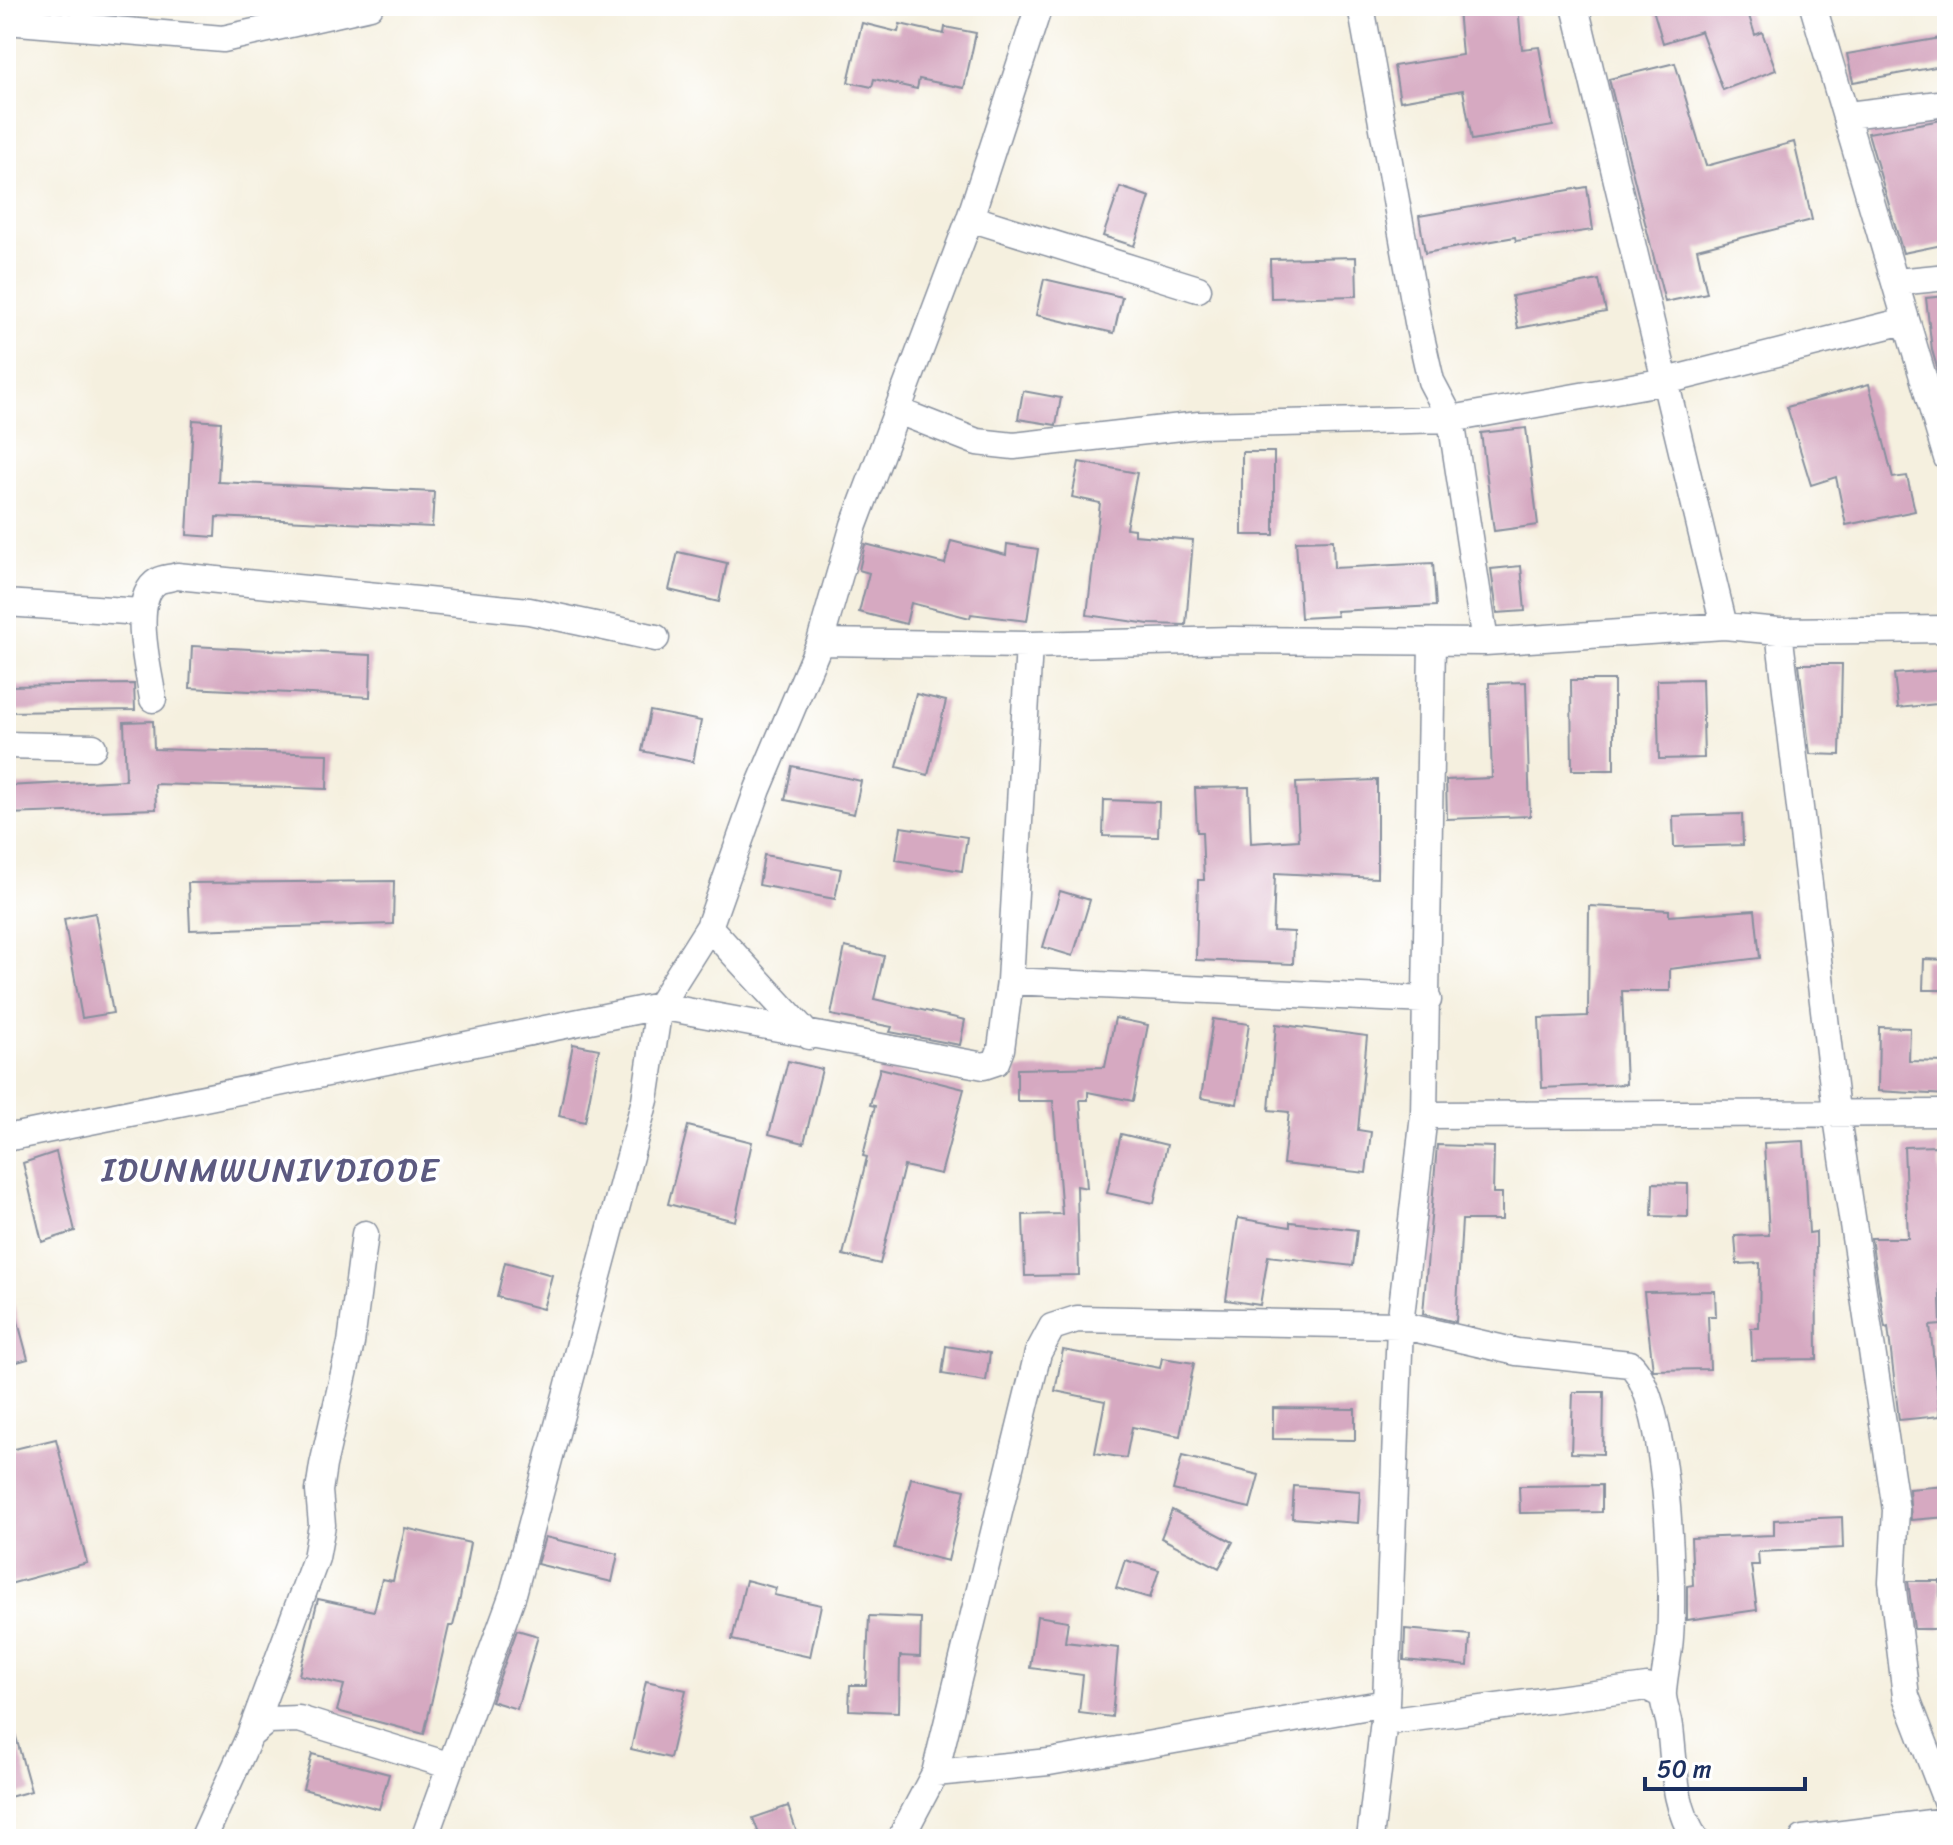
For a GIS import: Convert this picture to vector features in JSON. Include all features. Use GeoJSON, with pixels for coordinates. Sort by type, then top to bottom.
{"type":"FeatureCollection","features":[{"type":"Feature","properties":{"kind":"street"},"geometry":{"type":"LineString","coordinates":[[6,21],[223,39],[370,6]]}},
{"type":"Feature","properties":{"kind":"street"},"geometry":{"type":"LineString","coordinates":[[424,1839],[513,1594],[645,1100],[659,1006],[709,927],[758,789],[820,642],[854,525],[970,218],[1039,6]]}},
{"type":"Feature","properties":{"kind":"street"},"geometry":{"type":"LineString","coordinates":[[1361,6],[1425,354],[1431,381],[1451,419],[1485,642]]}},
{"type":"Feature","properties":{"kind":"street"},"geometry":{"type":"LineString","coordinates":[[1575,6],[1724,626]]}},
{"type":"Feature","properties":{"kind":"street"},"geometry":{"type":"LineString","coordinates":[[1813,6],[1848,115],[1947,458]]}},
{"type":"Feature","properties":{"kind":"street"},"geometry":{"type":"LineString","coordinates":[[1848,115],[1947,103]]}},
{"type":"Feature","properties":{"kind":"street"},"geometry":{"type":"LineString","coordinates":[[970,218],[1198,289]]}},
{"type":"Feature","properties":{"kind":"street"},"geometry":{"type":"LineString","coordinates":[[1897,282],[1947,277]]}},
{"type":"Feature","properties":{"kind":"street"},"geometry":{"type":"LineString","coordinates":[[898,411],[977,442],[1014,446],[1199,425],[1451,419],[1666,381],[1905,321]]}},
{"type":"Feature","properties":{"kind":"street"},"geometry":{"type":"LineString","coordinates":[[153,699],[141,612],[150,589],[159,581],[177,576],[529,611],[656,638]]}},
{"type":"Feature","properties":{"kind":"street"},"geometry":{"type":"LineString","coordinates":[[6,603],[141,612]]}},
{"type":"Feature","properties":{"kind":"street"},"geometry":{"type":"LineString","coordinates":[[820,642],[1029,645],[1232,640],[1485,642],[1724,626],[1779,631],[1947,629]]}},
{"type":"Feature","properties":{"kind":"street"},"geometry":{"type":"LineString","coordinates":[[1779,631],[1836,1111],[1896,1510],[1892,1582],[1906,1696],[1947,1803]]}},
{"type":"Feature","properties":{"kind":"street"},"geometry":{"type":"LineString","coordinates":[[1370,1839],[1385,1712],[1400,1325],[1424,1115],[1432,642]]}},
{"type":"Feature","properties":{"kind":"street"},"geometry":{"type":"LineString","coordinates":[[6,1138],[659,1006],[984,1066],[996,1062],[1001,1049],[1010,981],[1029,645]]}},
{"type":"Feature","properties":{"kind":"street"},"geometry":{"type":"LineString","coordinates":[[6,745],[93,747]]}},
{"type":"Feature","properties":{"kind":"street"},"geometry":{"type":"LineString","coordinates":[[709,927],[809,1036]]}},
{"type":"Feature","properties":{"kind":"street"},"geometry":{"type":"LineString","coordinates":[[1010,981],[1428,1000]]}},
{"type":"Feature","properties":{"kind":"street"},"geometry":{"type":"LineString","coordinates":[[1424,1115],[1836,1111],[1947,1113]]}},
{"type":"Feature","properties":{"kind":"street"},"geometry":{"type":"LineString","coordinates":[[203,1839],[250,1735],[316,1558],[322,1525],[319,1491],[351,1343],[365,1234]]}},
{"type":"Feature","properties":{"kind":"street"},"geometry":{"type":"LineString","coordinates":[[900,1839],[935,1773],[1038,1353],[1052,1327],[1077,1319],[1400,1325],[1517,1352],[1630,1364],[1641,1374],[1657,1423],[1667,1519],[1671,1635],[1662,1695],[1670,1724],[1676,1797],[1695,1839]]}},
{"type":"Feature","properties":{"kind":"street"},"geometry":{"type":"LineString","coordinates":[[935,1773],[1049,1762],[1385,1712],[1647,1687],[1662,1695]]}},
{"type":"Feature","properties":{"kind":"street"},"geometry":{"type":"LineString","coordinates":[[250,1735],[268,1720],[299,1719],[451,1766]]}},
{"type":"Feature","properties":{"kind":"street"},"geometry":{"type":"LineString","coordinates":[[1803,1839],[1947,1821]]}},
{"type":"Feature","properties":{"kind":"building"},"geometry":{"type":"Polygon","coordinates":[[[1518,6],[1522,49],[1539,47],[1553,126],[1472,140],[1463,90],[1400,101],[1394,66],[1462,55],[1458,9],[1518,6]]]}},
{"type":"Feature","properties":{"kind":"building"},"geometry":{"type":"Polygon","coordinates":[[[1652,6],[1746,6],[1755,35],[1762,32],[1776,70],[1723,90],[1701,31],[1663,43],[1652,6]]]}},
{"type":"Feature","properties":{"kind":"building"},"geometry":{"type":"Polygon","coordinates":[[[862,23],[898,32],[900,24],[944,34],[945,27],[976,33],[964,88],[919,79],[917,89],[874,79],[872,87],[848,82],[862,23]]]}},
{"type":"Feature","properties":{"kind":"building"},"geometry":{"type":"Polygon","coordinates":[[[1947,37],[1947,65],[1853,82],[1847,54],[1947,37]]]}},
{"type":"Feature","properties":{"kind":"building"},"geometry":{"type":"Polygon","coordinates":[[[1675,63],[1706,166],[1794,142],[1812,220],[1697,249],[1707,293],[1665,302],[1609,79],[1675,63]]]}},
{"type":"Feature","properties":{"kind":"building"},"geometry":{"type":"Polygon","coordinates":[[[1947,119],[1947,244],[1903,253],[1868,133],[1947,119]]]}},
{"type":"Feature","properties":{"kind":"building"},"geometry":{"type":"Polygon","coordinates":[[[1120,187],[1150,197],[1134,246],[1103,236],[1120,187]]]}},
{"type":"Feature","properties":{"kind":"building"},"geometry":{"type":"Polygon","coordinates":[[[1587,187],[1593,230],[1516,241],[1515,237],[1425,253],[1419,216],[1587,187]]]}},
{"type":"Feature","properties":{"kind":"building"},"geometry":{"type":"Polygon","coordinates":[[[1356,257],[1357,296],[1271,298],[1270,259],[1356,257]]]}},
{"type":"Feature","properties":{"kind":"building"},"geometry":{"type":"Polygon","coordinates":[[[1044,279],[1122,297],[1114,333],[1036,315],[1044,279]]]}},
{"type":"Feature","properties":{"kind":"building"},"geometry":{"type":"Polygon","coordinates":[[[1599,280],[1606,312],[1518,328],[1512,296],[1599,280]]]}},
{"type":"Feature","properties":{"kind":"building"},"geometry":{"type":"Polygon","coordinates":[[[1947,296],[1947,384],[1942,384],[1932,350],[1926,298],[1947,296]]]}},
{"type":"Feature","properties":{"kind":"building"},"geometry":{"type":"Polygon","coordinates":[[[1869,384],[1893,478],[1907,476],[1915,511],[1846,525],[1836,477],[1811,485],[1787,407],[1869,384]]]}},
{"type":"Feature","properties":{"kind":"building"},"geometry":{"type":"Polygon","coordinates":[[[1023,391],[1061,398],[1056,425],[1018,419],[1023,391]]]}},
{"type":"Feature","properties":{"kind":"building"},"geometry":{"type":"Polygon","coordinates":[[[193,420],[221,422],[218,482],[434,492],[432,527],[216,517],[215,537],[187,535],[193,420]]]}},
{"type":"Feature","properties":{"kind":"building"},"geometry":{"type":"Polygon","coordinates":[[[1526,428],[1538,525],[1494,531],[1481,433],[1526,428]]]}},
{"type":"Feature","properties":{"kind":"building"},"geometry":{"type":"Polygon","coordinates":[[[1242,452],[1274,452],[1274,535],[1242,535],[1242,452]]]}},
{"type":"Feature","properties":{"kind":"building"},"geometry":{"type":"Polygon","coordinates":[[[1079,462],[1137,473],[1126,528],[1134,529],[1134,535],[1193,540],[1186,625],[1149,624],[1087,615],[1100,503],[1072,497],[1079,462]]]}},
{"type":"Feature","properties":{"kind":"building"},"geometry":{"type":"Polygon","coordinates":[[[1333,540],[1334,568],[1433,563],[1436,606],[1336,611],[1337,616],[1301,618],[1296,541],[1333,540]]]}},
{"type":"Feature","properties":{"kind":"building"},"geometry":{"type":"Polygon","coordinates":[[[951,541],[1006,555],[1007,544],[1038,549],[1027,621],[971,614],[970,618],[911,603],[906,624],[859,612],[869,573],[859,570],[865,544],[945,564],[951,541]]]}},
{"type":"Feature","properties":{"kind":"building"},"geometry":{"type":"Polygon","coordinates":[[[678,552],[727,563],[719,602],[669,590],[678,552]]]}},
{"type":"Feature","properties":{"kind":"building"},"geometry":{"type":"Polygon","coordinates":[[[1521,566],[1525,611],[1497,613],[1491,569],[1521,566]]]}},
{"type":"Feature","properties":{"kind":"building"},"geometry":{"type":"Polygon","coordinates":[[[192,646],[371,655],[370,697],[190,688],[192,646]]]}},
{"type":"Feature","properties":{"kind":"building"},"geometry":{"type":"Polygon","coordinates":[[[1799,664],[1842,664],[1840,755],[1810,754],[1799,664]]]}},
{"type":"Feature","properties":{"kind":"building"},"geometry":{"type":"Polygon","coordinates":[[[1947,670],[1947,703],[1898,708],[1894,674],[1947,670]]]}},
{"type":"Feature","properties":{"kind":"building"},"geometry":{"type":"Polygon","coordinates":[[[1702,679],[1704,758],[1659,759],[1657,680],[1702,679]]]}},
{"type":"Feature","properties":{"kind":"building"},"geometry":{"type":"Polygon","coordinates":[[[1571,680],[1614,680],[1614,770],[1572,770],[1571,680]]]}},
{"type":"Feature","properties":{"kind":"building"},"geometry":{"type":"Polygon","coordinates":[[[1526,682],[1530,816],[1447,819],[1446,780],[1492,778],[1489,683],[1526,682]]]}},
{"type":"Feature","properties":{"kind":"building"},"geometry":{"type":"Polygon","coordinates":[[[134,684],[135,710],[6,712],[6,686],[134,684]]]}},
{"type":"Feature","properties":{"kind":"building"},"geometry":{"type":"Polygon","coordinates":[[[916,694],[946,701],[928,775],[897,767],[916,694]]]}},
{"type":"Feature","properties":{"kind":"building"},"geometry":{"type":"Polygon","coordinates":[[[650,711],[701,721],[693,762],[642,751],[650,711]]]}},
{"type":"Feature","properties":{"kind":"building"},"geometry":{"type":"Polygon","coordinates":[[[153,721],[154,749],[328,754],[327,789],[155,784],[156,809],[6,814],[6,786],[126,780],[124,722],[153,721]]]}},
{"type":"Feature","properties":{"kind":"building"},"geometry":{"type":"Polygon","coordinates":[[[792,766],[861,781],[854,814],[785,800],[792,766]]]}},
{"type":"Feature","properties":{"kind":"building"},"geometry":{"type":"Polygon","coordinates":[[[1377,780],[1377,878],[1275,873],[1273,931],[1294,932],[1293,964],[1196,960],[1198,880],[1204,880],[1202,832],[1197,832],[1195,788],[1249,787],[1251,843],[1299,840],[1296,783],[1377,780]]]}},
{"type":"Feature","properties":{"kind":"building"},"geometry":{"type":"Polygon","coordinates":[[[1104,800],[1159,802],[1158,837],[1103,836],[1104,800]]]}},
{"type":"Feature","properties":{"kind":"building"},"geometry":{"type":"Polygon","coordinates":[[[1742,814],[1743,845],[1674,847],[1673,816],[1742,814]]]}},
{"type":"Feature","properties":{"kind":"building"},"geometry":{"type":"Polygon","coordinates":[[[901,827],[967,837],[962,871],[896,860],[901,827]]]}},
{"type":"Feature","properties":{"kind":"building"},"geometry":{"type":"Polygon","coordinates":[[[764,855],[841,869],[835,899],[759,885],[764,855]]]}},
{"type":"Feature","properties":{"kind":"building"},"geometry":{"type":"Polygon","coordinates":[[[394,881],[393,924],[190,930],[188,883],[394,881]]]}},
{"type":"Feature","properties":{"kind":"building"},"geometry":{"type":"Polygon","coordinates":[[[1060,891],[1090,900],[1073,956],[1043,947],[1060,891]]]}},
{"type":"Feature","properties":{"kind":"building"},"geometry":{"type":"Polygon","coordinates":[[[1589,906],[1669,910],[1669,916],[1755,910],[1760,958],[1670,969],[1670,991],[1622,991],[1626,1084],[1542,1088],[1539,1018],[1588,1016],[1589,906]]]}},
{"type":"Feature","properties":{"kind":"building"},"geometry":{"type":"Polygon","coordinates":[[[95,913],[113,1013],[82,1018],[64,919],[95,913]]]}},
{"type":"Feature","properties":{"kind":"building"},"geometry":{"type":"Polygon","coordinates":[[[845,947],[884,956],[874,999],[965,1020],[960,1045],[890,1032],[892,1027],[831,1015],[845,947]]]}},
{"type":"Feature","properties":{"kind":"building"},"geometry":{"type":"Polygon","coordinates":[[[1924,959],[1947,960],[1947,990],[1923,990],[1924,959]]]}},
{"type":"Feature","properties":{"kind":"building"},"geometry":{"type":"Polygon","coordinates":[[[1115,1018],[1148,1025],[1133,1101],[1088,1092],[1088,1100],[1080,1100],[1087,1188],[1077,1186],[1079,1275],[1025,1276],[1023,1215],[1062,1214],[1053,1101],[1017,1101],[1017,1069],[1105,1067],[1115,1018]]]}},
{"type":"Feature","properties":{"kind":"building"},"geometry":{"type":"Polygon","coordinates":[[[1213,1019],[1249,1024],[1237,1104],[1201,1098],[1213,1019]]]}},
{"type":"Feature","properties":{"kind":"building"},"geometry":{"type":"Polygon","coordinates":[[[1276,1024],[1367,1036],[1358,1130],[1371,1132],[1366,1173],[1283,1164],[1289,1112],[1269,1110],[1276,1024]]]}},
{"type":"Feature","properties":{"kind":"building"},"geometry":{"type":"Polygon","coordinates":[[[1879,1027],[1910,1028],[1909,1061],[1947,1062],[1947,1095],[1878,1091],[1879,1027]]]}},
{"type":"Feature","properties":{"kind":"building"},"geometry":{"type":"Polygon","coordinates":[[[573,1044],[599,1049],[585,1122],[559,1116],[573,1044]]]}},
{"type":"Feature","properties":{"kind":"building"},"geometry":{"type":"Polygon","coordinates":[[[788,1061],[822,1069],[804,1143],[769,1134],[788,1061]]]}},
{"type":"Feature","properties":{"kind":"building"},"geometry":{"type":"Polygon","coordinates":[[[880,1068],[964,1089],[941,1174],[904,1166],[880,1264],[843,1255],[867,1157],[863,1156],[875,1106],[870,1105],[880,1068]]]}},
{"type":"Feature","properties":{"kind":"building"},"geometry":{"type":"Polygon","coordinates":[[[688,1126],[752,1142],[735,1221],[668,1204],[688,1126]]]}},
{"type":"Feature","properties":{"kind":"building"},"geometry":{"type":"Polygon","coordinates":[[[1121,1134],[1167,1145],[1154,1203],[1107,1193],[1121,1134]]]}},
{"type":"Feature","properties":{"kind":"building"},"geometry":{"type":"Polygon","coordinates":[[[1804,1141],[1809,1233],[1816,1232],[1817,1359],[1752,1360],[1751,1328],[1759,1328],[1760,1263],[1737,1264],[1735,1236],[1769,1235],[1764,1143],[1804,1141]]]}},
{"type":"Feature","properties":{"kind":"building"},"geometry":{"type":"Polygon","coordinates":[[[1437,1145],[1494,1147],[1493,1193],[1502,1193],[1502,1220],[1462,1220],[1456,1322],[1423,1314],[1437,1145]]]}},
{"type":"Feature","properties":{"kind":"building"},"geometry":{"type":"Polygon","coordinates":[[[1938,1146],[1947,1275],[1939,1275],[1941,1325],[1930,1326],[1940,1416],[1899,1420],[1888,1327],[1885,1328],[1871,1238],[1908,1238],[1904,1147],[1938,1146]]]}},
{"type":"Feature","properties":{"kind":"building"},"geometry":{"type":"Polygon","coordinates":[[[56,1152],[75,1231],[42,1242],[23,1163],[56,1152]]]}},
{"type":"Feature","properties":{"kind":"building"},"geometry":{"type":"Polygon","coordinates":[[[1653,1183],[1688,1184],[1688,1217],[1652,1216],[1653,1183]]]}},
{"type":"Feature","properties":{"kind":"building"},"geometry":{"type":"Polygon","coordinates":[[[1238,1218],[1290,1227],[1290,1222],[1357,1230],[1353,1266],[1268,1256],[1260,1305],[1226,1300],[1238,1218]]]}},
{"type":"Feature","properties":{"kind":"building"},"geometry":{"type":"Polygon","coordinates":[[[505,1262],[552,1275],[543,1309],[497,1297],[505,1262]]]}},
{"type":"Feature","properties":{"kind":"building"},"geometry":{"type":"Polygon","coordinates":[[[1715,1291],[1716,1316],[1708,1316],[1710,1369],[1653,1370],[1644,1292],[1715,1291]]]}},
{"type":"Feature","properties":{"kind":"building"},"geometry":{"type":"Polygon","coordinates":[[[11,1296],[28,1359],[6,1365],[6,1297],[11,1296]]]}},
{"type":"Feature","properties":{"kind":"building"},"geometry":{"type":"Polygon","coordinates":[[[946,1346],[990,1353],[986,1381],[942,1374],[946,1346]]]}},
{"type":"Feature","properties":{"kind":"building"},"geometry":{"type":"Polygon","coordinates":[[[1063,1350],[1160,1368],[1162,1358],[1194,1363],[1180,1436],[1132,1427],[1126,1458],[1095,1453],[1105,1401],[1055,1391],[1063,1350]]]}},
{"type":"Feature","properties":{"kind":"building"},"geometry":{"type":"Polygon","coordinates":[[[1573,1392],[1604,1392],[1603,1454],[1571,1453],[1573,1392]]]}},
{"type":"Feature","properties":{"kind":"building"},"geometry":{"type":"Polygon","coordinates":[[[1273,1408],[1355,1409],[1355,1440],[1273,1439],[1273,1408]]]}},
{"type":"Feature","properties":{"kind":"building"},"geometry":{"type":"Polygon","coordinates":[[[56,1439],[87,1563],[6,1585],[6,1451],[56,1439]]]}},
{"type":"Feature","properties":{"kind":"building"},"geometry":{"type":"Polygon","coordinates":[[[1182,1456],[1259,1475],[1250,1508],[1173,1490],[1182,1456]]]}},
{"type":"Feature","properties":{"kind":"building"},"geometry":{"type":"Polygon","coordinates":[[[911,1478],[965,1490],[948,1561],[894,1548],[911,1478]]]}},
{"type":"Feature","properties":{"kind":"building"},"geometry":{"type":"Polygon","coordinates":[[[1602,1485],[1602,1512],[1520,1513],[1519,1486],[1602,1485]]]}},
{"type":"Feature","properties":{"kind":"building"},"geometry":{"type":"Polygon","coordinates":[[[1294,1486],[1360,1491],[1358,1523],[1292,1518],[1294,1486]]]}},
{"type":"Feature","properties":{"kind":"building"},"geometry":{"type":"Polygon","coordinates":[[[1947,1486],[1947,1517],[1911,1520],[1909,1489],[1947,1486]]]}},
{"type":"Feature","properties":{"kind":"building"},"geometry":{"type":"Polygon","coordinates":[[[1172,1510],[1233,1542],[1219,1568],[1161,1538],[1172,1510]]]}},
{"type":"Feature","properties":{"kind":"building"},"geometry":{"type":"Polygon","coordinates":[[[1842,1517],[1843,1548],[1758,1552],[1759,1565],[1751,1565],[1757,1610],[1687,1620],[1687,1586],[1693,1585],[1691,1538],[1774,1535],[1774,1520],[1842,1517]]]}},
{"type":"Feature","properties":{"kind":"building"},"geometry":{"type":"Polygon","coordinates":[[[405,1528],[470,1543],[460,1598],[453,1626],[449,1626],[424,1734],[337,1711],[344,1685],[299,1675],[318,1599],[374,1611],[382,1579],[393,1581],[405,1528]]]}},
{"type":"Feature","properties":{"kind":"building"},"geometry":{"type":"Polygon","coordinates":[[[545,1537],[618,1554],[612,1582],[537,1564],[545,1537]]]}},
{"type":"Feature","properties":{"kind":"building"},"geometry":{"type":"Polygon","coordinates":[[[1125,1560],[1159,1570],[1150,1598],[1116,1588],[1125,1560]]]}},
{"type":"Feature","properties":{"kind":"building"},"geometry":{"type":"Polygon","coordinates":[[[746,1580],[776,1588],[774,1595],[821,1605],[810,1657],[732,1640],[746,1580]]]}},
{"type":"Feature","properties":{"kind":"building"},"geometry":{"type":"Polygon","coordinates":[[[1908,1581],[1940,1581],[1940,1629],[1914,1629],[1908,1581]]]}},
{"type":"Feature","properties":{"kind":"building"},"geometry":{"type":"Polygon","coordinates":[[[869,1616],[921,1618],[920,1657],[900,1656],[899,1712],[849,1710],[850,1685],[866,1685],[869,1616]]]}},
{"type":"Feature","properties":{"kind":"building"},"geometry":{"type":"Polygon","coordinates":[[[1037,1616],[1068,1621],[1065,1642],[1118,1648],[1112,1717],[1079,1713],[1083,1675],[1030,1668],[1037,1616]]]}},
{"type":"Feature","properties":{"kind":"building"},"geometry":{"type":"Polygon","coordinates":[[[1405,1629],[1470,1635],[1468,1666],[1404,1660],[1405,1629]]]}},
{"type":"Feature","properties":{"kind":"building"},"geometry":{"type":"Polygon","coordinates":[[[517,1630],[538,1636],[517,1709],[491,1701],[517,1630]]]}},
{"type":"Feature","properties":{"kind":"building"},"geometry":{"type":"Polygon","coordinates":[[[646,1681],[686,1690],[670,1758],[631,1749],[646,1681]]]}},
{"type":"Feature","properties":{"kind":"building"},"geometry":{"type":"Polygon","coordinates":[[[6,1719],[11,1719],[31,1791],[6,1798],[6,1719]]]}},
{"type":"Feature","properties":{"kind":"building"},"geometry":{"type":"Polygon","coordinates":[[[312,1754],[389,1774],[379,1809],[303,1789],[312,1754]]]}},
{"type":"Feature","properties":{"kind":"building"},"geometry":{"type":"Polygon","coordinates":[[[788,1806],[799,1839],[761,1839],[753,1818],[788,1806]]]}},
{"type":"Feature","properties":{"kind":"district","name":"IDUNMWUNIVDIODE"},"geometry":{"type":"Point","coordinates":[271,1170]}}]}
